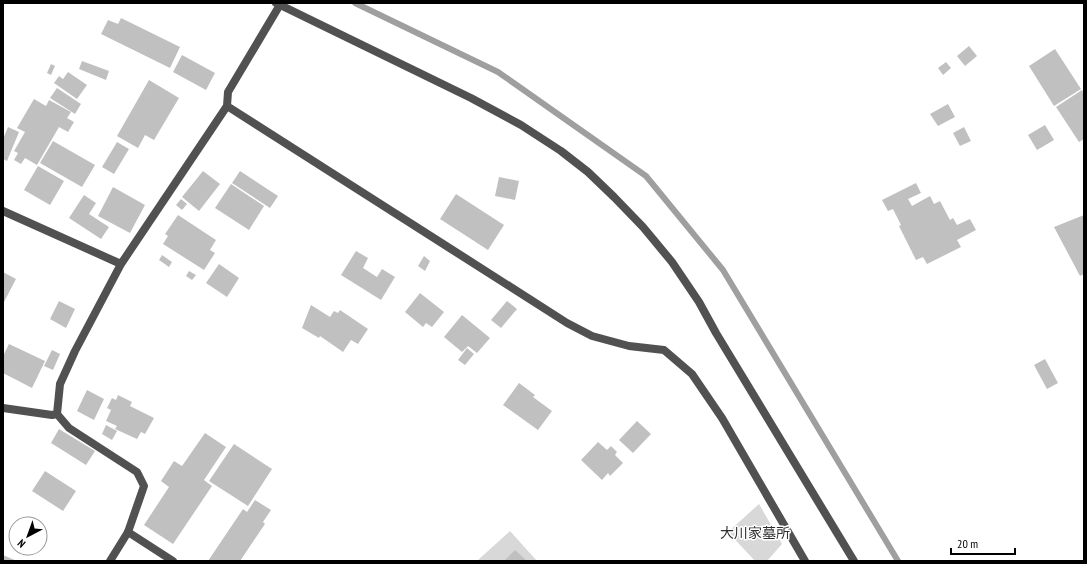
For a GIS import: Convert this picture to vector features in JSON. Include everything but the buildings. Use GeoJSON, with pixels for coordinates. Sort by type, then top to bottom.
{"type":"FeatureCollection","features":[{"type":"Feature","properties":{"kind":"street"},"geometry":{"type":"LineString","coordinates":[[110,561],[128,532],[144,486],[137,472],[69,428],[57,414],[60,384],[75,351],[121,264],[227,106],[228,92],[279,4],[471,98],[521,125],[588,172],[614,197],[643,227],[672,262],[699,302],[716,333],[854,561]]}},
{"type":"Feature","properties":{"kind":"street"},"geometry":{"type":"LineString","coordinates":[[227,106],[567,324],[592,336],[629,346],[664,350],[692,374],[722,418],[804,561]]}},
{"type":"Feature","properties":{"kind":"street"},"geometry":{"type":"LineString","coordinates":[[3,211],[121,264]]}},
{"type":"Feature","properties":{"kind":"street"},"geometry":{"type":"LineString","coordinates":[[3,408],[52,415],[57,414]]}},
{"type":"Feature","properties":{"kind":"street"},"geometry":{"type":"LineString","coordinates":[[128,532],[173,561]]}},
{"type":"Feature","properties":{"kind":"green space","name":"大川家墓所"},"geometry":{"type":"Polygon","coordinates":[[[759,504],[782,544],[767,561],[755,561],[728,532],[759,504]]]}},
{"type":"Feature","properties":{"kind":"green space"},"geometry":{"type":"Polygon","coordinates":[[[510,531],[537,561],[477,561],[510,531]]]}},
{"type":"Feature","properties":{"kind":"waterway"},"geometry":{"type":"LineString","coordinates":[[355,3],[498,72],[646,176],[723,270],[898,561]]}}]}
